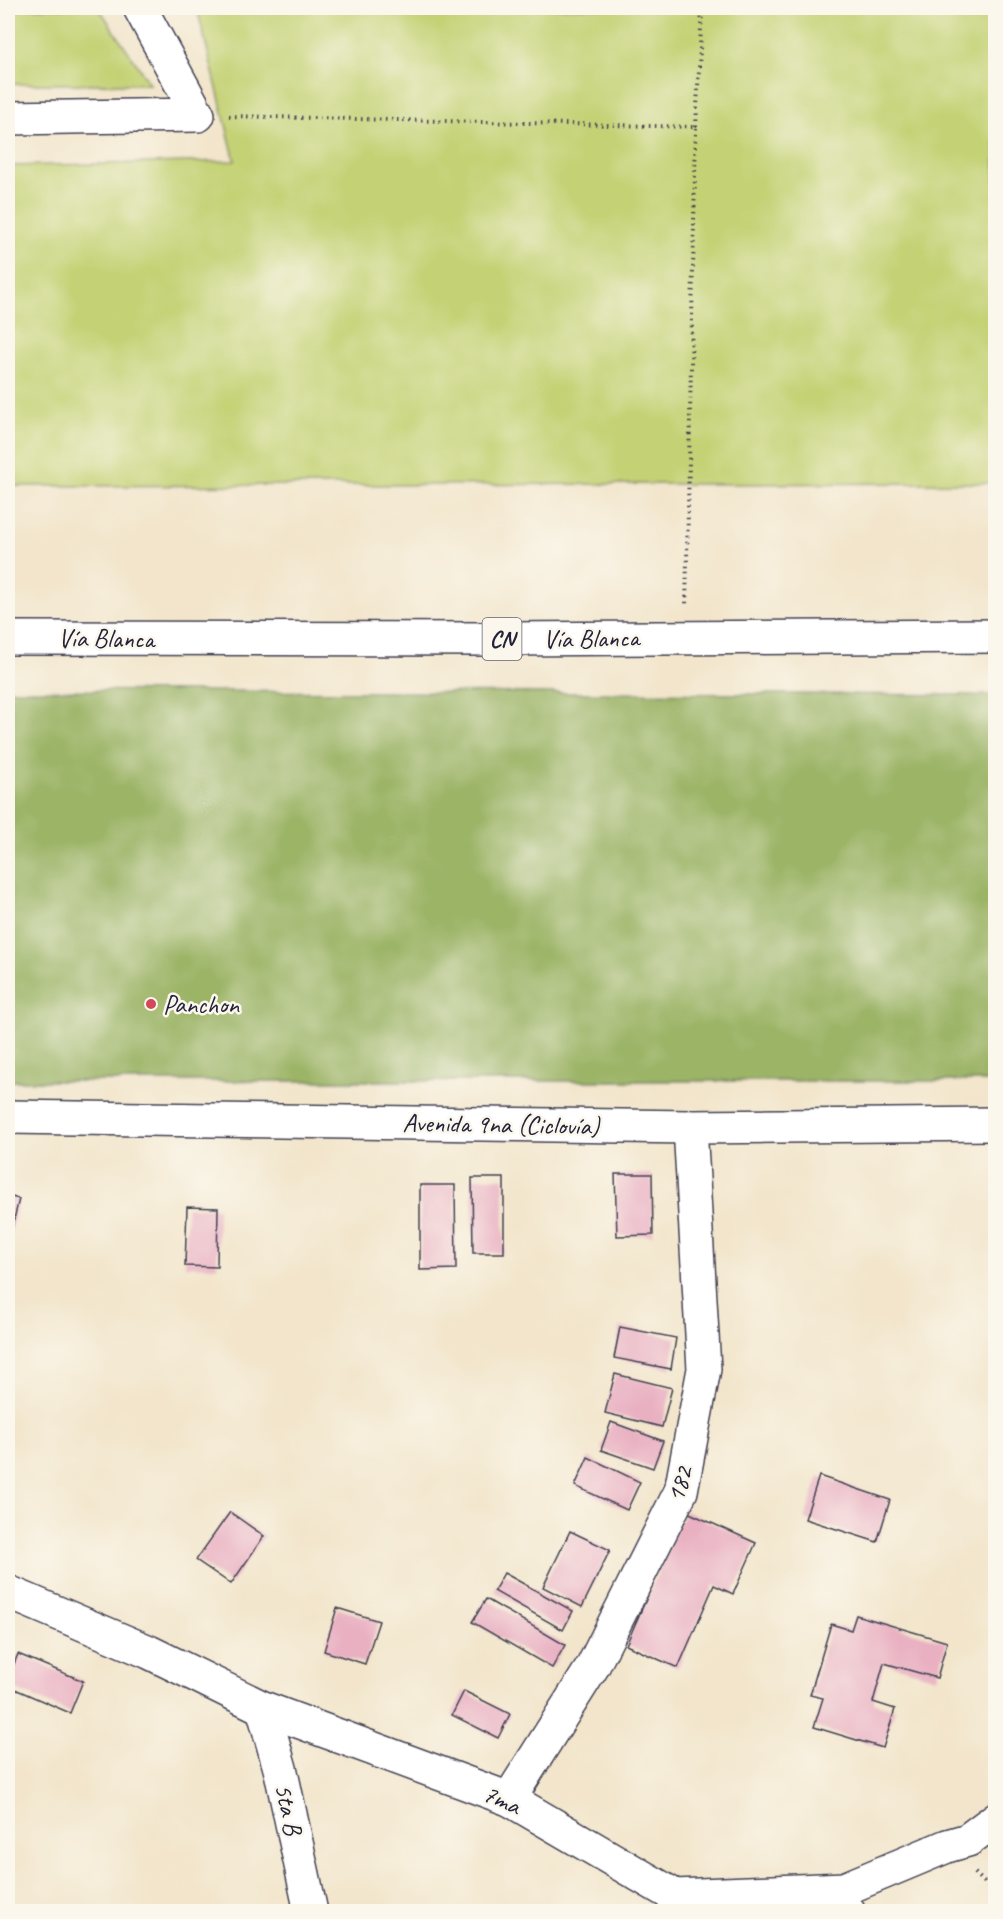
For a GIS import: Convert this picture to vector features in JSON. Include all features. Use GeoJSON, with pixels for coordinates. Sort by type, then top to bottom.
{"type":"FeatureCollection","features":[{"type":"Feature","properties":{"kind":"main road"},"geometry":{"type":"LineString","coordinates":[[8,118],[198,115],[140,8]]}},
{"type":"Feature","properties":{"kind":"main road","name":"Vía Blanca"},"geometry":{"type":"LineString","coordinates":[[8,638],[505,639],[996,636]]}},
{"type":"Feature","properties":{"kind":"main road","name":"Avenida 9na (Ciclovía)"},"geometry":{"type":"LineString","coordinates":[[8,1117],[690,1127],[996,1124]]}},
{"type":"Feature","properties":{"kind":"main road","name":"182"},"geometry":{"type":"LineString","coordinates":[[509,1799],[593,1666],[681,1491],[704,1369],[690,1127]]}},
{"type":"Feature","properties":{"kind":"main road","name":"7ma"},"geometry":{"type":"LineString","coordinates":[[8,1592],[148,1652],[263,1708],[509,1799],[668,1904],[850,1900],[947,1846],[968,1840],[996,1819]]}},
{"type":"Feature","properties":{"kind":"main road","name":"5ta B"},"geometry":{"type":"LineString","coordinates":[[263,1708],[281,1772],[311,1911]]}},
{"type":"Feature","properties":{"kind":"path"},"geometry":{"type":"LineString","coordinates":[[685,637],[696,127],[702,8]]}},
{"type":"Feature","properties":{"kind":"path"},"geometry":{"type":"LineString","coordinates":[[198,115],[696,127]]}},
{"type":"Feature","properties":{"kind":"green space"},"geometry":{"type":"Polygon","coordinates":[[[8,8],[99,8],[150,84],[8,84],[8,8]]]}},
{"type":"Feature","properties":{"kind":"green space"},"geometry":{"type":"Polygon","coordinates":[[[197,8],[995,8],[995,483],[8,486],[8,166],[235,161],[197,8]]]}},
{"type":"Feature","properties":{"kind":"green space"},"geometry":{"type":"Polygon","coordinates":[[[8,690],[995,695],[995,1081],[8,1081],[8,690]]]}},
{"type":"Feature","properties":{"kind":"building"},"geometry":{"type":"Polygon","coordinates":[[[615,1174],[652,1174],[653,1235],[617,1236],[615,1174]]]}},
{"type":"Feature","properties":{"kind":"building"},"geometry":{"type":"Polygon","coordinates":[[[472,1178],[504,1178],[504,1253],[473,1253],[472,1178]]]}},
{"type":"Feature","properties":{"kind":"building"},"geometry":{"type":"Polygon","coordinates":[[[420,1185],[455,1185],[456,1269],[420,1270],[420,1185]]]}},
{"type":"Feature","properties":{"kind":"building"},"geometry":{"type":"Polygon","coordinates":[[[8,1196],[19,1199],[8,1244],[8,1196]]]}},
{"type":"Feature","properties":{"kind":"building"},"geometry":{"type":"Polygon","coordinates":[[[187,1207],[218,1208],[217,1267],[185,1266],[187,1207]]]}},
{"type":"Feature","properties":{"kind":"building"},"geometry":{"type":"Polygon","coordinates":[[[620,1327],[676,1338],[671,1369],[614,1358],[620,1327]]]}},
{"type":"Feature","properties":{"kind":"building"},"geometry":{"type":"Polygon","coordinates":[[[615,1374],[672,1388],[662,1427],[605,1413],[615,1374]]]}},
{"type":"Feature","properties":{"kind":"building"},"geometry":{"type":"Polygon","coordinates":[[[611,1422],[663,1441],[653,1468],[601,1450],[611,1422]]]}},
{"type":"Feature","properties":{"kind":"building"},"geometry":{"type":"Polygon","coordinates":[[[588,1457],[640,1482],[627,1510],[575,1486],[588,1457]]]}},
{"type":"Feature","properties":{"kind":"building"},"geometry":{"type":"Polygon","coordinates":[[[819,1476],[890,1500],[877,1542],[805,1519],[819,1476]]]}},
{"type":"Feature","properties":{"kind":"building"},"geometry":{"type":"Polygon","coordinates":[[[685,1511],[756,1543],[733,1594],[714,1585],[678,1668],[626,1645],[685,1511]]]}},
{"type":"Feature","properties":{"kind":"building"},"geometry":{"type":"Polygon","coordinates":[[[230,1512],[264,1536],[231,1584],[196,1560],[230,1512]]]}},
{"type":"Feature","properties":{"kind":"building"},"geometry":{"type":"Polygon","coordinates":[[[570,1531],[610,1550],[582,1607],[543,1587],[570,1531]]]}},
{"type":"Feature","properties":{"kind":"building"},"geometry":{"type":"Polygon","coordinates":[[[504,1573],[573,1611],[563,1630],[494,1591],[504,1573]]]}},
{"type":"Feature","properties":{"kind":"building"},"geometry":{"type":"Polygon","coordinates":[[[486,1599],[565,1645],[552,1668],[472,1622],[486,1599]]]}},
{"type":"Feature","properties":{"kind":"building"},"geometry":{"type":"Polygon","coordinates":[[[337,1608],[379,1621],[365,1664],[324,1651],[337,1608]]]}},
{"type":"Feature","properties":{"kind":"building"},"geometry":{"type":"Polygon","coordinates":[[[856,1615],[947,1642],[937,1678],[884,1663],[873,1702],[895,1709],[883,1748],[814,1727],[823,1698],[810,1695],[831,1624],[851,1630],[856,1615]]]}},
{"type":"Feature","properties":{"kind":"building"},"geometry":{"type":"Polygon","coordinates":[[[18,1654],[83,1681],[70,1713],[8,1686],[8,1679],[18,1654]]]}},
{"type":"Feature","properties":{"kind":"building"},"geometry":{"type":"Polygon","coordinates":[[[464,1691],[510,1714],[498,1738],[452,1715],[464,1691]]]}},
{"type":"Feature","properties":{"kind":"place","name":"Panchon"},"geometry":{"type":"Point","coordinates":[151,1004]}}]}
